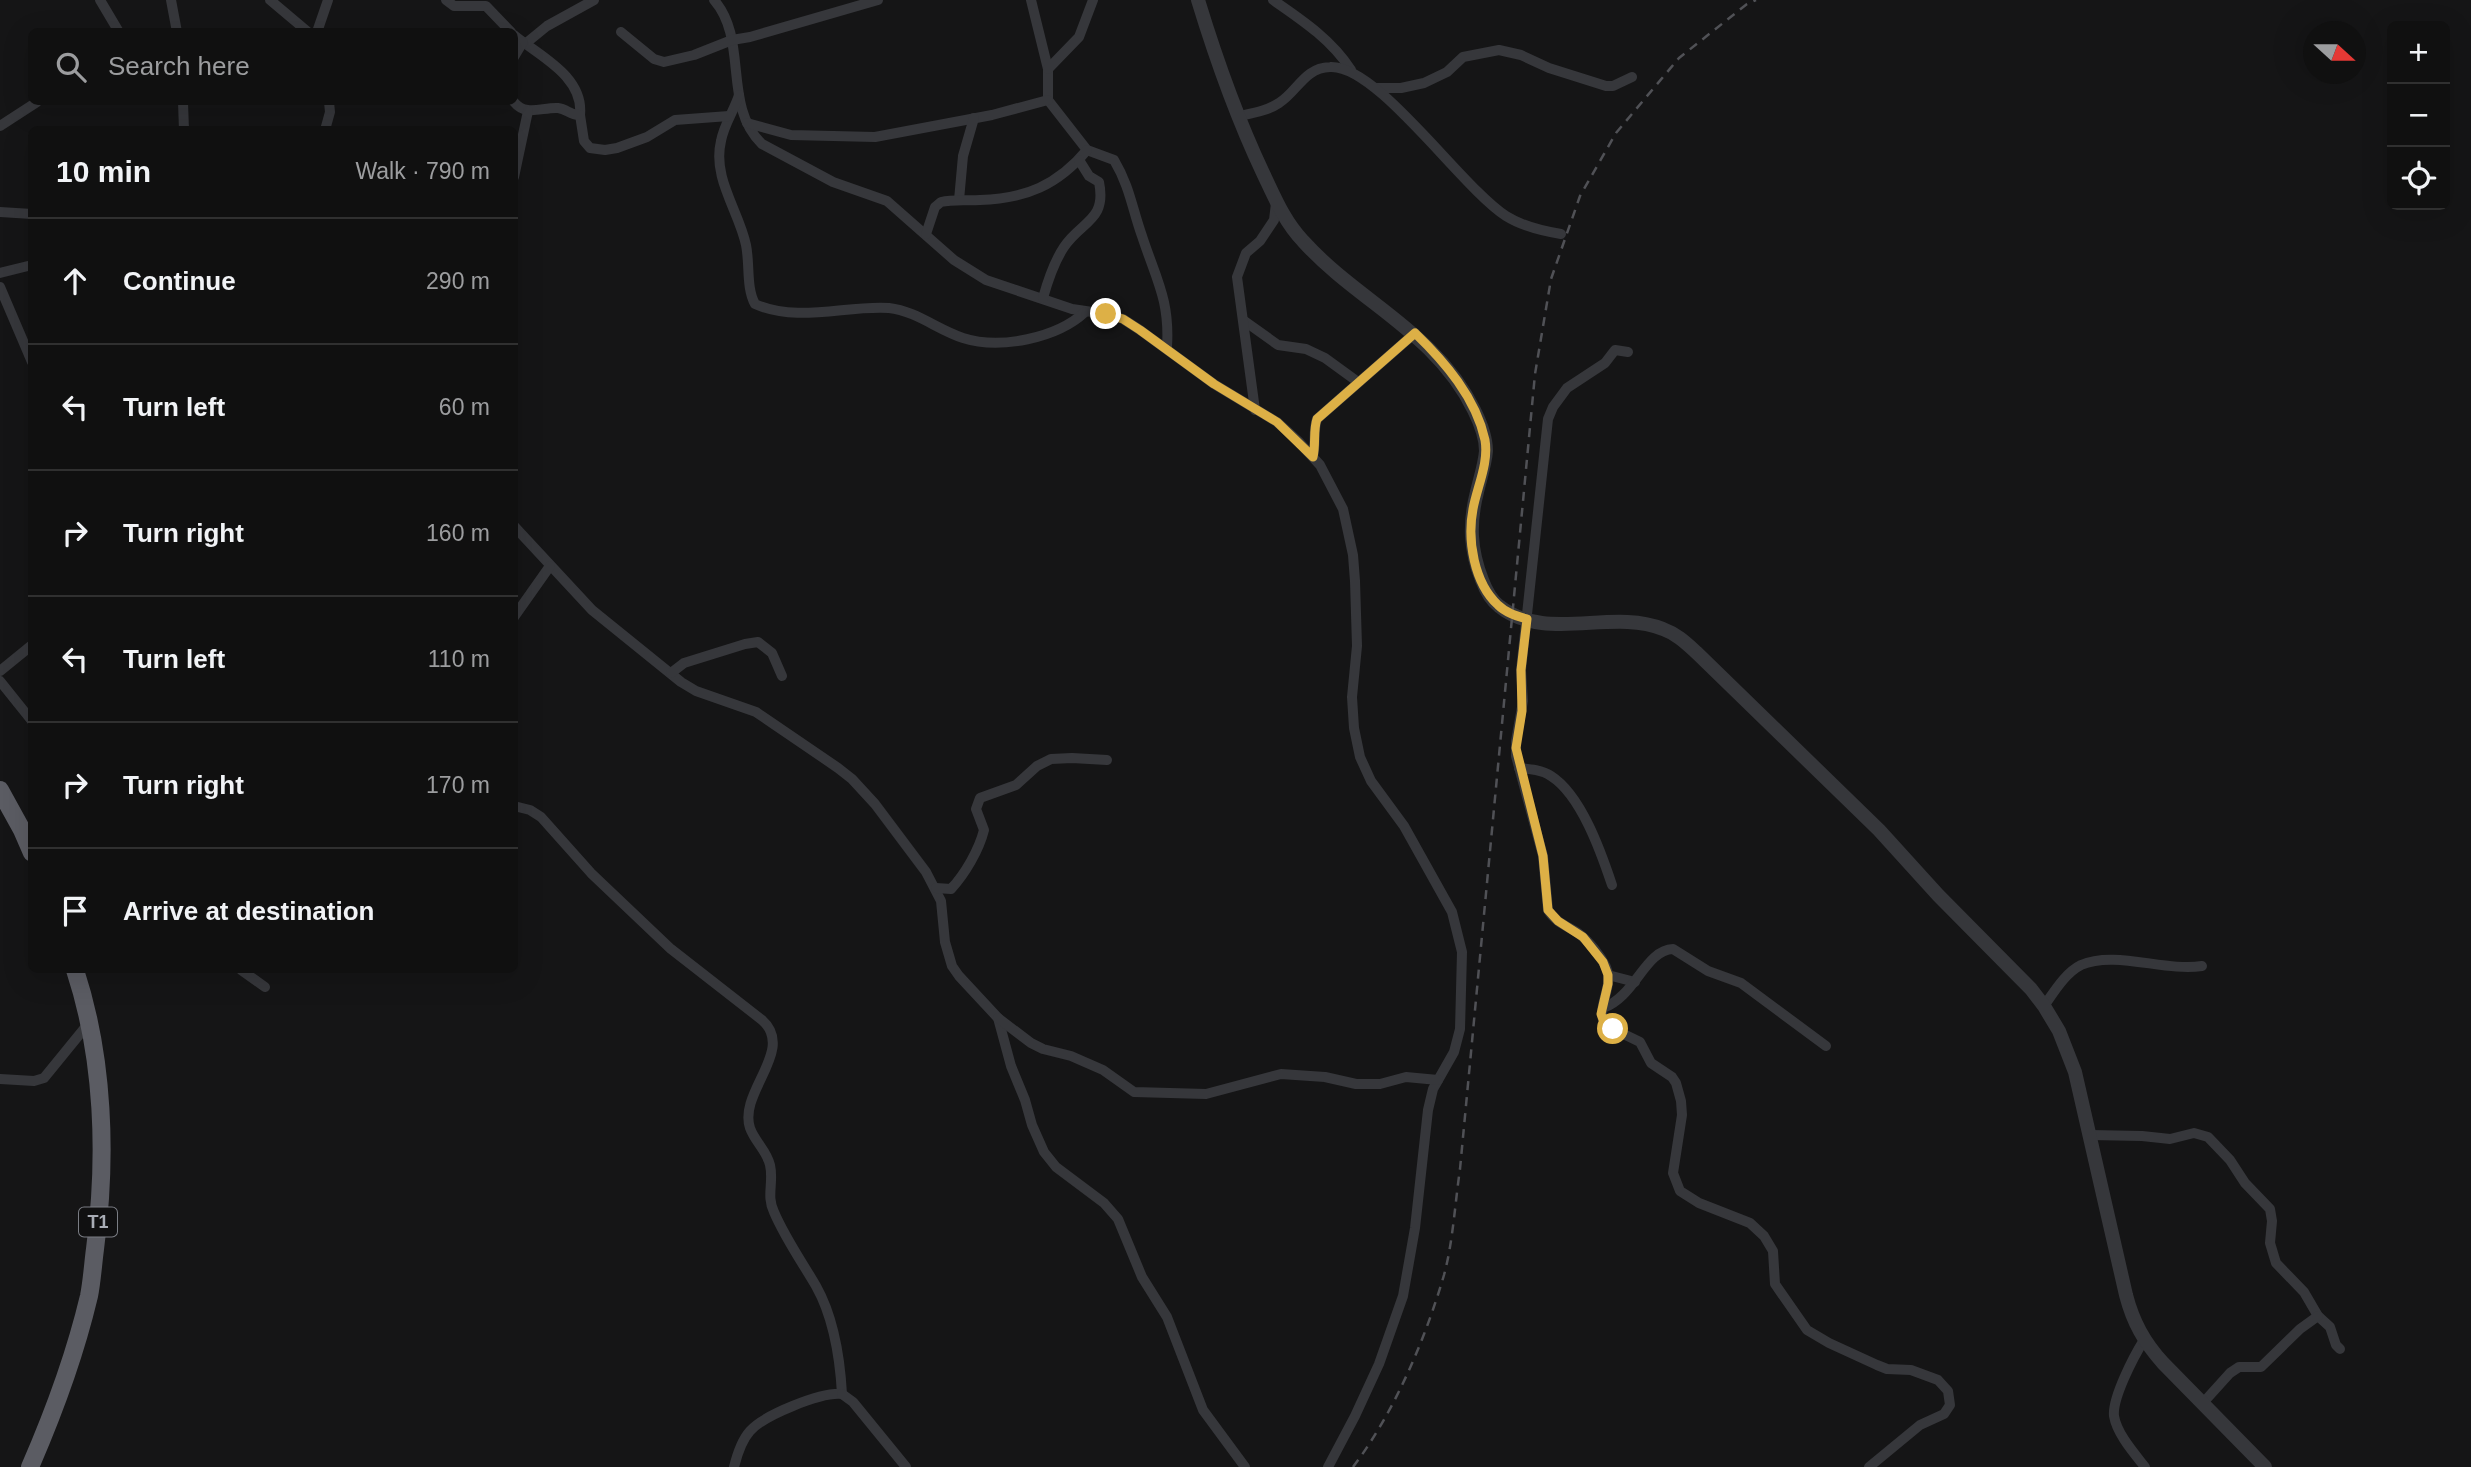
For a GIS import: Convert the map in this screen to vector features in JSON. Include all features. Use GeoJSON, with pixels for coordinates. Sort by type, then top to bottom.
{"type":"FeatureCollection","features":[{"type":"Feature","properties":{"kind":"highway"},"geometry":{"type":"LineString","coordinates":[[0,790],[28,844]]}},
{"type":"Feature","properties":{"kind":"highway","name":"T1"},"geometry":{"type":"LineString","coordinates":[[30,1467],[71,1360],[89,1293],[100,1208],[101,1110],[83,994],[76,973]]}},
{"type":"Feature","properties":{"kind":"street"},"geometry":{"type":"LineString","coordinates":[[100,0],[117,28]]}},
{"type":"Feature","properties":{"kind":"street"},"geometry":{"type":"LineString","coordinates":[[169,0],[176,28]]}},
{"type":"Feature","properties":{"kind":"street"},"geometry":{"type":"LineString","coordinates":[[270,0],[303,28]]}},
{"type":"Feature","properties":{"kind":"street"},"geometry":{"type":"LineString","coordinates":[[318,28],[328,0]]}},
{"type":"Feature","properties":{"kind":"street"},"geometry":{"type":"LineString","coordinates":[[446,0],[454,6],[481,2],[507,28]]}},
{"type":"Feature","properties":{"kind":"street"},"geometry":{"type":"LineString","coordinates":[[594,0],[521,41],[549,59],[563,73],[579,98],[584,141],[590,148],[605,150],[647,137],[675,120],[729,116]]}},
{"type":"Feature","properties":{"kind":"street"},"geometry":{"type":"LineString","coordinates":[[714,0],[728,20],[739,95],[747,123],[754,136],[778,154],[844,187],[887,201],[954,260],[986,280],[1085,312],[1123,319],[1167,347],[1214,384],[1277,422],[1313,457],[1343,509],[1353,555],[1358,625],[1352,705],[1360,757],[1371,781],[1404,826],[1447,902],[1461,942],[1460,1029],[1454,1052],[1438,1080],[1428,1110],[1415,1228],[1403,1296],[1379,1364],[1328,1467]]}},
{"type":"Feature","properties":{"kind":"street"},"geometry":{"type":"LineString","coordinates":[[621,32],[654,60],[664,62],[874,0]]}},
{"type":"Feature","properties":{"kind":"street"},"geometry":{"type":"LineString","coordinates":[[1031,0],[1048,69],[1048,100],[1087,150],[1114,159],[1129,188],[1165,300],[1167,347]]}},
{"type":"Feature","properties":{"kind":"street"},"geometry":{"type":"LineString","coordinates":[[1048,69],[1079,37],[1093,0]]}},
{"type":"Feature","properties":{"kind":"street"},"geometry":{"type":"LineString","coordinates":[[1198,0],[1239,116],[1276,202],[1290,227],[1330,267],[1415,333],[1446,366],[1475,412],[1486,450],[1471,528],[1471,544],[1478,572],[1495,603],[1527,619],[1557,624],[1641,623],[1676,635],[1698,653],[1879,830],[1938,895],[2031,989],[2059,1031],[2067,1052],[2090,1135],[2126,1295],[2136,1326],[2144,1340],[2202,1404],[2265,1467]]}},
{"type":"Feature","properties":{"kind":"street"},"geometry":{"type":"LineString","coordinates":[[1273,0],[1323,38],[1339,53],[1350,70],[1392,101],[1427,140],[1504,215],[1524,225],[1561,234]]}},
{"type":"Feature","properties":{"kind":"street"},"geometry":{"type":"LineString","coordinates":[[1377,89],[1424,83],[1447,72],[1463,57],[1499,50],[1521,55],[1549,68],[1605,86],[1613,86],[1632,77]]}},
{"type":"Feature","properties":{"kind":"street"},"geometry":{"type":"LineString","coordinates":[[1239,116],[1257,113],[1279,103],[1312,72],[1326,67],[1350,70]]}},
{"type":"Feature","properties":{"kind":"street"},"geometry":{"type":"LineString","coordinates":[[739,95],[720,141],[720,163],[727,195],[743,233],[750,268],[751,293],[755,304],[778,310],[812,312],[890,309],[928,321],[962,338],[975,341],[1034,338],[1063,328],[1085,312]]}},
{"type":"Feature","properties":{"kind":"street"},"geometry":{"type":"LineString","coordinates":[[747,123],[791,135],[864,138],[974,118],[1048,100]]}},
{"type":"Feature","properties":{"kind":"street"},"geometry":{"type":"LineString","coordinates":[[0,126],[32,105]]}},
{"type":"Feature","properties":{"kind":"street"},"geometry":{"type":"LineString","coordinates":[[183,105],[184,126]]}},
{"type":"Feature","properties":{"kind":"street"},"geometry":{"type":"LineString","coordinates":[[326,126],[329,105]]}},
{"type":"Feature","properties":{"kind":"street"},"geometry":{"type":"LineString","coordinates":[[517,105],[528,111],[560,108],[573,116],[580,115]]}},
{"type":"Feature","properties":{"kind":"street"},"geometry":{"type":"LineString","coordinates":[[518,158],[528,111]]}},
{"type":"Feature","properties":{"kind":"street"},"geometry":{"type":"LineString","coordinates":[[960,200],[963,156],[974,118]]}},
{"type":"Feature","properties":{"kind":"street"},"geometry":{"type":"LineString","coordinates":[[926,234],[935,207],[941,202],[1000,199],[1030,193],[1079,160],[1087,150]]}},
{"type":"Feature","properties":{"kind":"street"},"geometry":{"type":"LineString","coordinates":[[1043,298],[1063,248],[1093,218],[1099,205],[1098,183],[1086,172],[1079,160]]}},
{"type":"Feature","properties":{"kind":"street"},"geometry":{"type":"LineString","coordinates":[[1255,410],[1237,277],[1242,260],[1274,220],[1276,202]]}},
{"type":"Feature","properties":{"kind":"street"},"geometry":{"type":"LineString","coordinates":[[0,212],[28,214]]}},
{"type":"Feature","properties":{"kind":"street"},"geometry":{"type":"LineString","coordinates":[[0,274],[28,266]]}},
{"type":"Feature","properties":{"kind":"street"},"geometry":{"type":"LineString","coordinates":[[0,287],[28,353]]}},
{"type":"Feature","properties":{"kind":"street"},"geometry":{"type":"LineString","coordinates":[[1243,320],[1278,345],[1306,349],[1325,358],[1358,382]]}},
{"type":"Feature","properties":{"kind":"street"},"geometry":{"type":"LineString","coordinates":[[1313,457],[1317,419],[1415,333]]}},
{"type":"Feature","properties":{"kind":"street"},"geometry":{"type":"LineString","coordinates":[[1629,352],[1620,349],[1612,352],[1605,363],[1567,388],[1550,414],[1521,670],[1522,711],[1516,741],[1519,768],[1543,856],[1548,910],[1558,921],[1589,943],[1603,962],[1608,975],[1601,1014],[1605,1025],[1640,1041],[1651,1063],[1667,1073],[1676,1083],[1682,1115],[1673,1173],[1680,1191],[1694,1200],[1750,1223],[1764,1236],[1773,1251],[1775,1284],[1807,1330],[1868,1362],[1888,1369],[1918,1372],[1938,1380],[1946,1387],[1950,1405],[1944,1414],[1920,1425],[1869,1467]]}},
{"type":"Feature","properties":{"kind":"street"},"geometry":{"type":"LineString","coordinates":[[518,530],[592,610],[671,673],[696,691],[756,712],[852,779],[883,815],[936,888],[941,901],[945,942],[959,976],[998,1018],[1031,1043],[1078,1058],[1103,1070],[1134,1092],[1206,1094],[1281,1074],[1325,1077],[1356,1084],[1380,1084],[1406,1077],[1438,1080]]}},
{"type":"Feature","properties":{"kind":"street"},"geometry":{"type":"LineString","coordinates":[[518,611],[550,566]]}},
{"type":"Feature","properties":{"kind":"street"},"geometry":{"type":"LineString","coordinates":[[671,673],[684,663],[758,642],[772,653],[782,676]]}},
{"type":"Feature","properties":{"kind":"street"},"geometry":{"type":"LineString","coordinates":[[0,671],[28,648]]}},
{"type":"Feature","properties":{"kind":"street"},"geometry":{"type":"LineString","coordinates":[[0,681],[28,716]]}},
{"type":"Feature","properties":{"kind":"street"},"geometry":{"type":"LineString","coordinates":[[936,888],[951,889],[974,852],[984,830],[976,809],[979,798],[1016,785],[1037,766],[1051,759],[1107,760]]}},
{"type":"Feature","properties":{"kind":"street"},"geometry":{"type":"LineString","coordinates":[[1519,768],[1550,775],[1563,785],[1592,833],[1612,885]]}},
{"type":"Feature","properties":{"kind":"street"},"geometry":{"type":"LineString","coordinates":[[518,807],[541,817],[591,873],[671,949],[768,1025],[772,1049],[767,1069],[748,1106],[750,1127],[771,1166],[769,1191],[773,1212],[825,1306],[838,1359],[842,1394]]}},
{"type":"Feature","properties":{"kind":"street"},"geometry":{"type":"LineString","coordinates":[[1603,1008],[1619,1001],[1659,953],[1673,949],[1708,971],[1741,984],[1826,1046]]}},
{"type":"Feature","properties":{"kind":"street"},"geometry":{"type":"LineString","coordinates":[[2044,1006],[2066,977],[2080,966],[2093,962],[2137,961],[2176,968],[2202,966]]}},
{"type":"Feature","properties":{"kind":"street"},"geometry":{"type":"LineString","coordinates":[[245,973],[265,987]]}},
{"type":"Feature","properties":{"kind":"street"},"geometry":{"type":"LineString","coordinates":[[1608,975],[1635,982]]}},
{"type":"Feature","properties":{"kind":"street"},"geometry":{"type":"LineString","coordinates":[[998,1018],[1011,1066],[1044,1152],[1056,1167],[1104,1202],[1118,1219],[1142,1277],[1167,1317],[1203,1410],[1245,1467]]}},
{"type":"Feature","properties":{"kind":"street"},"geometry":{"type":"LineString","coordinates":[[0,1079],[34,1081],[44,1078],[88,1024]]}},
{"type":"Feature","properties":{"kind":"street"},"geometry":{"type":"LineString","coordinates":[[2090,1135],[2169,1139],[2194,1133],[2208,1137],[2270,1209],[2270,1243],[2276,1263],[2304,1292],[2318,1316],[2330,1327],[2340,1349]]}},
{"type":"Feature","properties":{"kind":"street"},"geometry":{"type":"LineString","coordinates":[[2202,1404],[2230,1373],[2239,1367],[2261,1367],[2300,1329],[2318,1316]]}},
{"type":"Feature","properties":{"kind":"street"},"geometry":{"type":"LineString","coordinates":[[2144,1340],[2114,1409],[2123,1436],[2145,1467]]}},
{"type":"Feature","properties":{"kind":"street"},"geometry":{"type":"LineString","coordinates":[[734,1467],[744,1440],[758,1424],[794,1406],[833,1393],[842,1394],[853,1402],[906,1467]]}},
{"type":"Feature","properties":{"kind":"railway"},"geometry":{"type":"LineString","coordinates":[[1353,1467],[1382,1423],[1407,1375],[1436,1300],[1450,1249],[1460,1169],[1535,374],[1551,279],[1580,196],[1616,133],[1679,58],[1747,4],[1756,0]]}},
{"type":"Feature","properties":{"kind":"route"},"geometry":{"type":"LineString","coordinates":[[1106,314],[1123,319],[1167,347],[1214,384],[1277,422],[1313,457],[1317,419],[1415,333],[1457,380],[1475,412],[1486,450],[1472,512],[1471,544],[1478,572],[1484,586],[1500,608],[1527,619],[1521,670],[1523,701],[1516,756],[1540,841],[1548,910],[1553,917],[1589,943],[1607,969],[1608,984],[1601,1014],[1605,1025],[1613,1029]]}}]}
